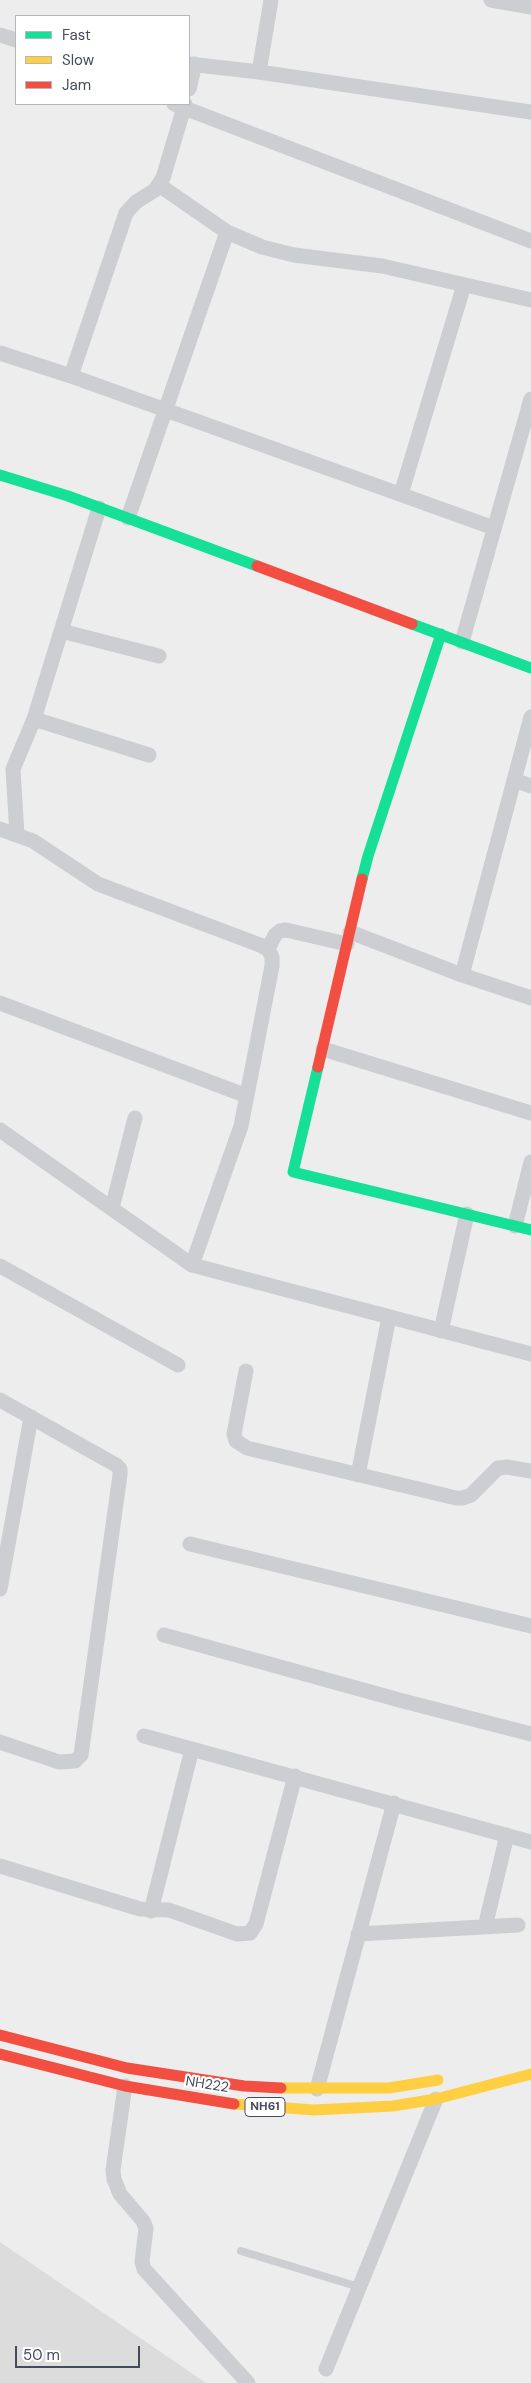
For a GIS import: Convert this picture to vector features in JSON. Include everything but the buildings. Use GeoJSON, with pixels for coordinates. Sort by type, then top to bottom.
{"type":"FeatureCollection","features":[{"type":"Feature","properties":{"kind":"main road"},"geometry":{"type":"LineString","coordinates":[[0,475],[128,518],[531,668]]}},
{"type":"Feature","properties":{"kind":"main road"},"geometry":{"type":"LineString","coordinates":[[441,634],[368,856],[293,1172],[531,1230]]}},
{"type":"Feature","properties":{"kind":"main road","name":"NH222"},"geometry":{"type":"LineString","coordinates":[[0,2036],[127,2068],[244,2086],[317,2089],[389,2088],[453,2076]]}},
{"type":"Feature","properties":{"kind":"main road","name":"NH222"},"geometry":{"type":"LineString","coordinates":[[0,2054],[125,2086],[243,2105],[314,2110],[393,2106],[436,2099],[531,2074]]}},
{"type":"Feature","properties":{"kind":"street"},"geometry":{"type":"LineString","coordinates":[[259,72],[271,0]]}},
{"type":"Feature","properties":{"kind":"street"},"geometry":{"type":"LineString","coordinates":[[491,0],[531,7]]}},
{"type":"Feature","properties":{"kind":"street"},"geometry":{"type":"LineString","coordinates":[[0,35],[15,40]]}},
{"type":"Feature","properties":{"kind":"street"},"geometry":{"type":"LineString","coordinates":[[190,81],[192,64],[531,112]]}},
{"type":"Feature","properties":{"kind":"street"},"geometry":{"type":"LineString","coordinates":[[71,376],[126,213],[130,206],[159,185],[163,178],[181,105],[531,241]]}},
{"type":"Feature","properties":{"kind":"street"},"geometry":{"type":"LineString","coordinates":[[159,185],[227,232],[262,247],[294,255],[382,266],[531,300]]}},
{"type":"Feature","properties":{"kind":"street"},"geometry":{"type":"LineString","coordinates":[[128,518],[167,410],[227,232]]}},
{"type":"Feature","properties":{"kind":"street"},"geometry":{"type":"LineString","coordinates":[[401,494],[464,285]]}},
{"type":"Feature","properties":{"kind":"street"},"geometry":{"type":"LineString","coordinates":[[0,353],[167,410],[494,528]]}},
{"type":"Feature","properties":{"kind":"street"},"geometry":{"type":"LineString","coordinates":[[462,642],[531,400]]}},
{"type":"Feature","properties":{"kind":"street"},"geometry":{"type":"LineString","coordinates":[[17,835],[13,769],[34,719],[99,508]]}},
{"type":"Feature","properties":{"kind":"street"},"geometry":{"type":"LineString","coordinates":[[61,631],[159,656]]}},
{"type":"Feature","properties":{"kind":"street"},"geometry":{"type":"LineString","coordinates":[[462,975],[531,717]]}},
{"type":"Feature","properties":{"kind":"street"},"geometry":{"type":"LineString","coordinates":[[34,719],[149,755]]}},
{"type":"Feature","properties":{"kind":"street"},"geometry":{"type":"LineString","coordinates":[[514,780],[531,786]]}},
{"type":"Feature","properties":{"kind":"street"},"geometry":{"type":"LineString","coordinates":[[0,829],[44,847],[98,884],[268,949],[272,957],[272,966],[240,1126],[192,1265]]}},
{"type":"Feature","properties":{"kind":"street"},"geometry":{"type":"LineString","coordinates":[[268,949],[275,935],[280,931],[286,930],[349,938],[531,998]]}},
{"type":"Feature","properties":{"kind":"street"},"geometry":{"type":"LineString","coordinates":[[0,1004],[247,1096]]}},
{"type":"Feature","properties":{"kind":"street"},"geometry":{"type":"LineString","coordinates":[[322,1049],[531,1113]]}},
{"type":"Feature","properties":{"kind":"street"},"geometry":{"type":"LineString","coordinates":[[112,1208],[135,1118]]}},
{"type":"Feature","properties":{"kind":"street"},"geometry":{"type":"LineString","coordinates":[[0,1130],[192,1265],[531,1354]]}},
{"type":"Feature","properties":{"kind":"street"},"geometry":{"type":"LineString","coordinates":[[515,1226],[531,1162]]}},
{"type":"Feature","properties":{"kind":"street"},"geometry":{"type":"LineString","coordinates":[[442,1330],[467,1214]]}},
{"type":"Feature","properties":{"kind":"street"},"geometry":{"type":"LineString","coordinates":[[0,1266],[178,1365]]}},
{"type":"Feature","properties":{"kind":"street"},"geometry":{"type":"LineString","coordinates":[[358,1474],[389,1317]]}},
{"type":"Feature","properties":{"kind":"street"},"geometry":{"type":"LineString","coordinates":[[246,1371],[234,1434],[236,1441],[240,1445],[463,1498],[470,1495],[498,1468],[507,1467],[531,1471]]}},
{"type":"Feature","properties":{"kind":"street"},"geometry":{"type":"LineString","coordinates":[[0,1400],[120,1469],[81,1755],[75,1761],[60,1762],[0,1742]]}},
{"type":"Feature","properties":{"kind":"street"},"geometry":{"type":"LineString","coordinates":[[0,1588],[31,1417]]}},
{"type":"Feature","properties":{"kind":"street"},"geometry":{"type":"LineString","coordinates":[[190,1544],[531,1626]]}},
{"type":"Feature","properties":{"kind":"street"},"geometry":{"type":"LineString","coordinates":[[164,1635],[531,1734]]}},
{"type":"Feature","properties":{"kind":"street"},"geometry":{"type":"LineString","coordinates":[[144,1736],[531,1842]]}},
{"type":"Feature","properties":{"kind":"street"},"geometry":{"type":"LineString","coordinates":[[151,1911],[192,1749]]}},
{"type":"Feature","properties":{"kind":"street"},"geometry":{"type":"LineString","coordinates":[[0,1866],[151,1911],[169,1910],[237,1934],[250,1933],[256,1924],[295,1776]]}},
{"type":"Feature","properties":{"kind":"street"},"geometry":{"type":"LineString","coordinates":[[317,2089],[394,1803]]}},
{"type":"Feature","properties":{"kind":"street"},"geometry":{"type":"LineString","coordinates":[[485,1927],[507,1835]]}},
{"type":"Feature","properties":{"kind":"street"},"geometry":{"type":"LineString","coordinates":[[358,1934],[518,1925]]}},
{"type":"Feature","properties":{"kind":"street"},"geometry":{"type":"LineString","coordinates":[[125,2086],[113,2170],[114,2179],[120,2194],[143,2220],[146,2228],[142,2262],[144,2269],[248,2383]]}},
{"type":"Feature","properties":{"kind":"street"},"geometry":{"type":"LineString","coordinates":[[326,2369],[436,2099]]}},
{"type":"Feature","properties":{"kind":"lane"},"geometry":{"type":"LineString","coordinates":[[241,2251],[360,2287]]}},
{"type":"Feature","properties":{"kind":"shaded area"},"geometry":{"type":"Polygon","coordinates":[[[0,2242],[206,2383],[0,2383],[0,2242]]]}},
{"type":"Feature","properties":{"kind":"traffic: fast"},"geometry":{"type":"LineString","coordinates":[[0,475],[68,496],[257,566]]}},
{"type":"Feature","properties":{"kind":"traffic: fast"},"geometry":{"type":"LineString","coordinates":[[412,624],[531,668]]}},
{"type":"Feature","properties":{"kind":"traffic: fast"},"geometry":{"type":"LineString","coordinates":[[362,879],[441,634]]}},
{"type":"Feature","properties":{"kind":"traffic: fast"},"geometry":{"type":"LineString","coordinates":[[318,1067],[293,1172],[531,1230]]}},
{"type":"Feature","properties":{"kind":"traffic: slow"},"geometry":{"type":"LineString","coordinates":[[234,2104],[314,2110],[393,2106],[436,2099],[531,2074]]}},
{"type":"Feature","properties":{"kind":"traffic: slow"},"geometry":{"type":"LineString","coordinates":[[281,2088],[389,2088],[438,2080]]}},
{"type":"Feature","properties":{"kind":"traffic: jam"},"geometry":{"type":"LineString","coordinates":[[257,566],[412,624]]}},
{"type":"Feature","properties":{"kind":"traffic: jam"},"geometry":{"type":"LineString","coordinates":[[318,1067],[362,879]]}},
{"type":"Feature","properties":{"kind":"traffic: jam"},"geometry":{"type":"LineString","coordinates":[[0,2035],[127,2068],[244,2086],[281,2088]]}},
{"type":"Feature","properties":{"kind":"traffic: jam"},"geometry":{"type":"LineString","coordinates":[[0,2054],[125,2086],[234,2104]]}}]}
